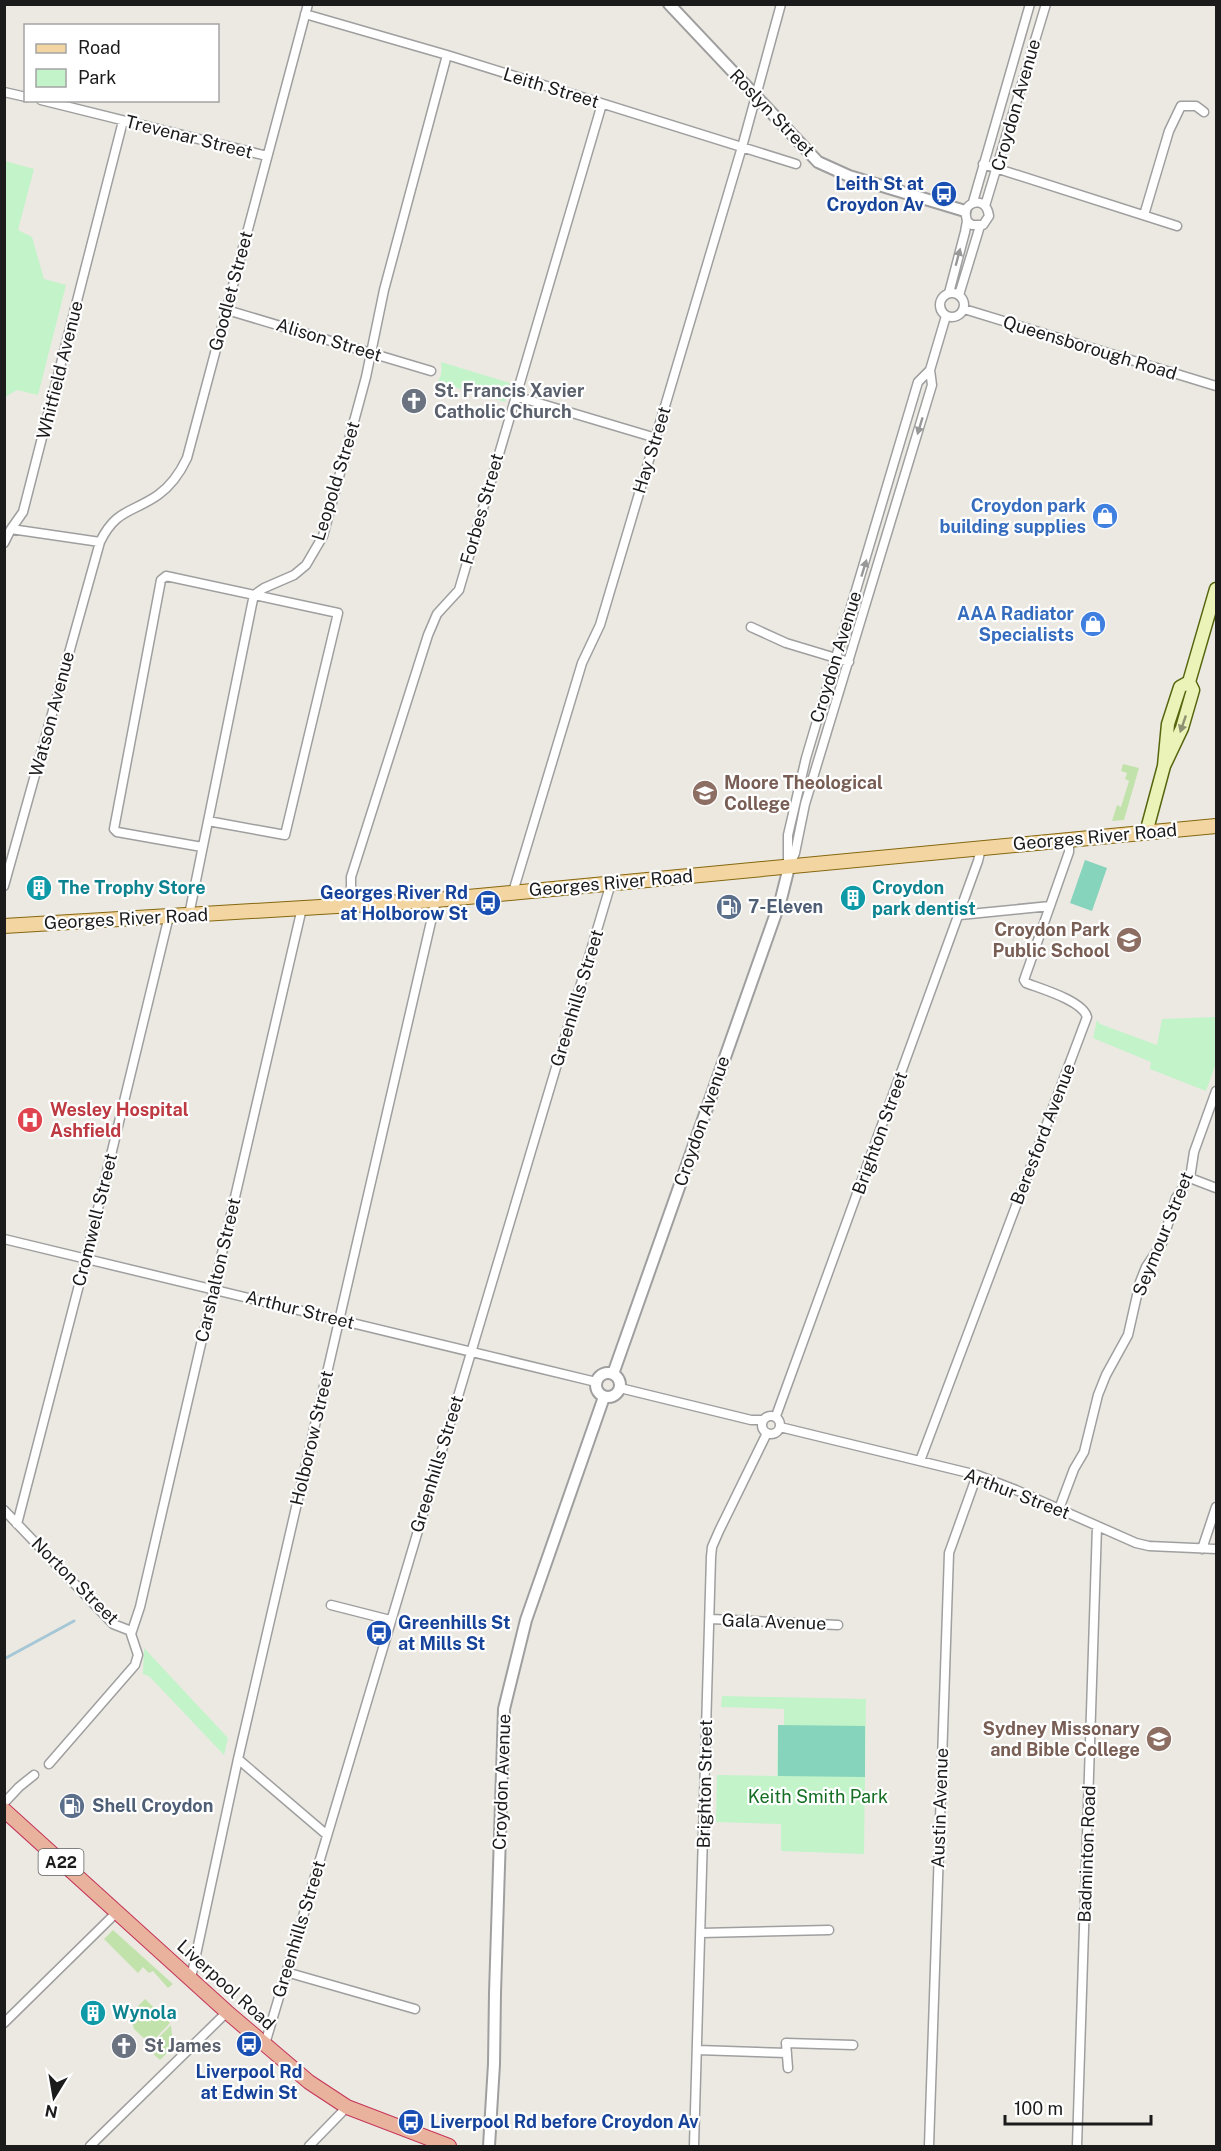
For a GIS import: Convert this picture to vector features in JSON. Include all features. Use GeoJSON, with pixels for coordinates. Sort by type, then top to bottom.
{"type":"FeatureCollection","features":[{"type":"Feature","properties":{"kind":"highway","name":"Liverpool Road"},"geometry":{"type":"LineString","coordinates":[[5,1810],[227,2012],[309,2082],[346,2107],[449,2146]]}},
{"type":"Feature","properties":{"kind":"main road"},"geometry":{"type":"LineString","coordinates":[[1146,833],[1164,766],[1168,724],[1180,687],[1188,682],[1216,589]]}},
{"type":"Feature","properties":{"kind":"main road","name":"Georges River Road"},"geometry":{"type":"LineString","coordinates":[[4,926],[436,900],[1216,826]]}},
{"type":"Feature","properties":{"kind":"street","name":"Goodlet Street"},"geometry":{"type":"LineString","coordinates":[[100,542],[113,521],[131,508],[160,493],[182,469],[187,458],[308,4]]}},
{"type":"Feature","properties":{"kind":"street","name":"Roslyn Street"},"geometry":{"type":"LineString","coordinates":[[669,4],[811,156],[826,167],[966,216]]}},
{"type":"Feature","properties":{"kind":"street","name":"Hay Street"},"geometry":{"type":"LineString","coordinates":[[513,892],[582,663],[600,625],[742,147],[781,4]]}},
{"type":"Feature","properties":{"kind":"street","name":"Croydon Avenue"},"geometry":{"type":"LineString","coordinates":[[973,202],[1030,4]]}},
{"type":"Feature","properties":{"kind":"street","name":"Croydon Avenue"},"geometry":{"type":"LineString","coordinates":[[986,206],[1046,4]]}},
{"type":"Feature","properties":{"kind":"street","name":"Leith Street"},"geometry":{"type":"LineString","coordinates":[[305,14],[447,55],[796,164]]}},
{"type":"Feature","properties":{"kind":"street"},"geometry":{"type":"LineString","coordinates":[[1017,47],[1032,52]]}},
{"type":"Feature","properties":{"kind":"street","name":"Leopold Street"},"geometry":{"type":"LineString","coordinates":[[254,595],[294,575],[306,565],[323,536],[372,354],[384,290],[447,55]]}},
{"type":"Feature","properties":{"kind":"street"},"geometry":{"type":"LineString","coordinates":[[4,92],[24,97]]}},
{"type":"Feature","properties":{"kind":"street","name":"Trevenar Street"},"geometry":{"type":"LineString","coordinates":[[49,102],[267,156]]}},
{"type":"Feature","properties":{"kind":"street","name":"Forbes Street"},"geometry":{"type":"LineString","coordinates":[[351,905],[351,878],[422,653],[437,614],[459,590],[602,104]]}},
{"type":"Feature","properties":{"kind":"street"},"geometry":{"type":"LineString","coordinates":[[1144,214],[1169,131],[1181,106],[1196,106],[1204,112]]}},
{"type":"Feature","properties":{"kind":"street","name":"Whitfield Avenue"},"geometry":{"type":"LineString","coordinates":[[4,543],[23,512],[123,121]]}},
{"type":"Feature","properties":{"kind":"street"},"geometry":{"type":"LineString","coordinates":[[983,164],[1177,226]]}},
{"type":"Feature","properties":{"kind":"street"},"geometry":{"type":"LineString","coordinates":[[949,293],[959,295],[963,300],[964,309],[956,317],[946,316],[941,310],[940,303],[949,293],[969,204],[980,202],[989,212],[988,219],[980,226],[959,295]]}},
{"type":"Feature","properties":{"kind":"street"},"geometry":{"type":"LineString","coordinates":[[966,216],[972,225],[980,226]]}},
{"type":"Feature","properties":{"kind":"street","name":"Queensborough Road"},"geometry":{"type":"LineString","coordinates":[[964,309],[1216,386]]}},
{"type":"Feature","properties":{"kind":"street","name":"Alison Street"},"geometry":{"type":"LineString","coordinates":[[227,310],[430,371]]}},
{"type":"Feature","properties":{"kind":"street","name":"Croydon Avenue"},"geometry":{"type":"LineString","coordinates":[[613,1374],[781,899],[795,853],[805,804],[932,385],[930,370],[946,316]]}},
{"type":"Feature","properties":{"kind":"street","name":"Croydon Avenue"},"geometry":{"type":"LineString","coordinates":[[789,867],[788,835],[806,758],[918,382],[930,370]]}},
{"type":"Feature","properties":{"kind":"street"},"geometry":{"type":"LineString","coordinates":[[515,396],[656,438]]}},
{"type":"Feature","properties":{"kind":"street"},"geometry":{"type":"LineString","coordinates":[[889,485],[900,489]]}},
{"type":"Feature","properties":{"kind":"street"},"geometry":{"type":"LineString","coordinates":[[11,529],[100,542]]}},
{"type":"Feature","properties":{"kind":"street","name":"Watson Avenue"},"geometry":{"type":"LineString","coordinates":[[4,886],[100,542]]}},
{"type":"Feature","properties":{"kind":"street"},"geometry":{"type":"LineString","coordinates":[[202,847],[117,832],[114,829],[161,580],[165,576],[338,613],[285,835],[208,820]]}},
{"type":"Feature","properties":{"kind":"street"},"geometry":{"type":"LineString","coordinates":[[189,915],[254,595]]}},
{"type":"Feature","properties":{"kind":"street"},"geometry":{"type":"LineString","coordinates":[[751,627],[786,643],[849,662]]}},
{"type":"Feature","properties":{"kind":"street","name":"Beresford Avenue"},"geometry":{"type":"LineString","coordinates":[[920,1461],[1087,1017],[1086,1012],[1079,1005],[1026,983],[1024,980],[1070,852],[1069,840]]}},
{"type":"Feature","properties":{"kind":"street","name":"Brighton Street"},"geometry":{"type":"LineString","coordinates":[[776,1416],[960,915],[981,848]]}},
{"type":"Feature","properties":{"kind":"street","name":"Greenhills Street"},"geometry":{"type":"LineString","coordinates":[[265,2044],[611,883]]}},
{"type":"Feature","properties":{"kind":"street","name":"Holborow Street"},"geometry":{"type":"LineString","coordinates":[[191,1978],[238,1760],[436,900]]}},
{"type":"Feature","properties":{"kind":"street"},"geometry":{"type":"LineString","coordinates":[[960,915],[1050,906]]}},
{"type":"Feature","properties":{"kind":"street","name":"Carshalton Street"},"geometry":{"type":"LineString","coordinates":[[131,1631],[139,1613],[302,908]]}},
{"type":"Feature","properties":{"kind":"street","name":"Cromwell Street"},"geometry":{"type":"LineString","coordinates":[[17,1524],[86,1258],[170,916]]}},
{"type":"Feature","properties":{"kind":"street","name":"Seymour Street"},"geometry":{"type":"LineString","coordinates":[[1059,1509],[1086,1446],[1098,1395],[1128,1335],[1140,1282],[1146,1267],[1162,1243],[1176,1198],[1190,1178],[1194,1152],[1216,1091]]}},
{"type":"Feature","properties":{"kind":"street"},"geometry":{"type":"LineString","coordinates":[[1190,1178],[1216,1188]]}},
{"type":"Feature","properties":{"kind":"street","name":"Arthur Street"},"geometry":{"type":"LineString","coordinates":[[4,1239],[596,1382]]}},
{"type":"Feature","properties":{"kind":"street"},"geometry":{"type":"LineString","coordinates":[[605,1373],[613,1374],[620,1381],[620,1388],[616,1395],[604,1397],[597,1389],[596,1382],[605,1373]]}},
{"type":"Feature","properties":{"kind":"street"},"geometry":{"type":"LineString","coordinates":[[620,1388],[751,1420],[763,1420]]}},
{"type":"Feature","properties":{"kind":"street","name":"Croydon Avenue"},"geometry":{"type":"LineString","coordinates":[[489,2146],[494,2064],[504,1708],[526,1620],[604,1397]]}},
{"type":"Feature","properties":{"kind":"street"},"geometry":{"type":"LineString","coordinates":[[767,1416],[776,1416],[780,1421],[780,1427],[776,1433],[767,1433],[762,1426],[763,1420],[767,1416]]}},
{"type":"Feature","properties":{"kind":"street","name":"Arthur Street"},"geometry":{"type":"LineString","coordinates":[[780,1427],[977,1475],[1136,1543],[1149,1546],[1216,1549]]}},
{"type":"Feature","properties":{"kind":"street","name":"Brighton Street"},"geometry":{"type":"LineString","coordinates":[[694,2146],[712,1547],[767,1433]]}},
{"type":"Feature","properties":{"kind":"street","name":"Austin Avenue"},"geometry":{"type":"LineString","coordinates":[[929,2146],[949,1553],[977,1475]]}},
{"type":"Feature","properties":{"kind":"street"},"geometry":{"type":"LineString","coordinates":[[1202,1549],[1216,1507]]}},
{"type":"Feature","properties":{"kind":"street","name":"Norton Street"},"geometry":{"type":"LineString","coordinates":[[4,1510],[113,1624],[131,1631],[138,1654],[135,1665],[49,1764]]}},
{"type":"Feature","properties":{"kind":"street","name":"Badminton Road"},"geometry":{"type":"LineString","coordinates":[[1077,2146],[1098,1526]]}},
{"type":"Feature","properties":{"kind":"street"},"geometry":{"type":"LineString","coordinates":[[331,1605],[390,1620]]}},
{"type":"Feature","properties":{"kind":"street","name":"Gala Avenue"},"geometry":{"type":"LineString","coordinates":[[711,1619],[838,1625]]}},
{"type":"Feature","properties":{"kind":"street"},"geometry":{"type":"LineString","coordinates":[[238,1760],[327,1835]]}},
{"type":"Feature","properties":{"kind":"street"},"geometry":{"type":"LineString","coordinates":[[5,1810],[19,1787],[34,1775]]}},
{"type":"Feature","properties":{"kind":"street"},"geometry":{"type":"LineString","coordinates":[[4,2023],[117,1912]]}},
{"type":"Feature","properties":{"kind":"street"},"geometry":{"type":"LineString","coordinates":[[701,1933],[829,1930]]}},
{"type":"Feature","properties":{"kind":"street"},"geometry":{"type":"LineString","coordinates":[[286,1972],[415,2009]]}},
{"type":"Feature","properties":{"kind":"street"},"geometry":{"type":"LineString","coordinates":[[90,2146],[227,2012]]}},
{"type":"Feature","properties":{"kind":"street"},"geometry":{"type":"LineString","coordinates":[[788,2068],[786,2043],[853,2045]]}},
{"type":"Feature","properties":{"kind":"street"},"geometry":{"type":"LineString","coordinates":[[698,2050],[787,2053]]}},
{"type":"Feature","properties":{"kind":"street"},"geometry":{"type":"LineString","coordinates":[[309,2146],[346,2107]]}},
{"type":"Feature","properties":{"kind":"green space"},"geometry":{"type":"Polygon","coordinates":[[[5,161],[34,169],[18,230],[32,237],[44,279],[66,285],[38,395],[17,390],[5,397],[5,161]]]}},
{"type":"Feature","properties":{"kind":"green space"},"geometry":{"type":"Polygon","coordinates":[[[441,362],[510,383],[505,402],[437,382],[441,373],[441,362]]]}},
{"type":"Feature","properties":{"kind":"green space"},"geometry":{"type":"Polygon","coordinates":[[[1123,764],[1139,768],[1124,820],[1112,821],[1117,805],[1121,807],[1129,781],[1125,779],[1127,773],[1121,771],[1123,764]]]}},
{"type":"Feature","properties":{"kind":"green space"},"geometry":{"type":"Polygon","coordinates":[[[1085,860],[1107,868],[1092,911],[1070,903],[1085,860]]]}},
{"type":"Feature","properties":{"kind":"green space"},"geometry":{"type":"Polygon","coordinates":[[[1216,1017],[1216,1063],[1206,1091],[1150,1069],[1151,1062],[1093,1038],[1097,1020],[1100,1024],[1157,1045],[1162,1019],[1216,1017]]]}},
{"type":"Feature","properties":{"kind":"green space"},"geometry":{"type":"Polygon","coordinates":[[[144,1648],[228,1738],[224,1755],[149,1676],[143,1674],[144,1648]]]}},
{"type":"Feature","properties":{"kind":"green space","name":"Keith Smith Park"},"geometry":{"type":"Polygon","coordinates":[[[722,1696],[866,1699],[864,1854],[781,1851],[781,1824],[716,1822],[717,1775],[777,1776],[778,1725],[784,1725],[784,1709],[721,1707],[722,1696]]]}},
{"type":"Feature","properties":{"kind":"green space"},"geometry":{"type":"Polygon","coordinates":[[[778,1725],[865,1726],[865,1777],[778,1776],[778,1725]]]}},
{"type":"Feature","properties":{"kind":"green space"},"geometry":{"type":"Polygon","coordinates":[[[113,1930],[173,1984],[168,1988],[153,1971],[149,1973],[143,1967],[138,1973],[104,1939],[113,1930]]]}},
{"type":"Feature","properties":{"kind":"green space"},"geometry":{"type":"Polygon","coordinates":[[[145,1999],[170,2023],[150,2044],[134,2029],[130,2014],[145,1999]]]}},
{"type":"Feature","properties":{"kind":"green space"},"geometry":{"type":"Polygon","coordinates":[[[171,2025],[172,2035],[177,2043],[160,2060],[150,2051],[153,2048],[151,2045],[171,2025]]]}},
{"type":"Feature","properties":{"kind":"waterway"},"geometry":{"type":"LineString","coordinates":[[4,1659],[74,1621]]}},
{"type":"Feature","properties":{"kind":"place","name":"Leith St at Croydon Av"},"geometry":{"type":"Point","coordinates":[944,194]}},
{"type":"Feature","properties":{"kind":"place","name":"St. Francis Xavier Catholic Church"},"geometry":{"type":"Point","coordinates":[414,401]}},
{"type":"Feature","properties":{"kind":"place","name":"Croydon park building supplies"},"geometry":{"type":"Point","coordinates":[1105,516]}},
{"type":"Feature","properties":{"kind":"place","name":"AAA Radiator Specialists"},"geometry":{"type":"Point","coordinates":[1093,624]}},
{"type":"Feature","properties":{"kind":"place","name":"Moore Theological College"},"geometry":{"type":"Point","coordinates":[705,793]}},
{"type":"Feature","properties":{"kind":"place","name":"The Trophy Store"},"geometry":{"type":"Point","coordinates":[39,888]}},
{"type":"Feature","properties":{"kind":"place","name":"Croydon park dentist"},"geometry":{"type":"Point","coordinates":[853,898]}},
{"type":"Feature","properties":{"kind":"place","name":"Georges River Rd at Holborow St"},"geometry":{"type":"Point","coordinates":[488,903]}},
{"type":"Feature","properties":{"kind":"place","name":"7-Eleven"},"geometry":{"type":"Point","coordinates":[729,907]}},
{"type":"Feature","properties":{"kind":"place","name":"Croydon Park Public School"},"geometry":{"type":"Point","coordinates":[1129,940]}},
{"type":"Feature","properties":{"kind":"place","name":"Wesley Hospital Ashfield"},"geometry":{"type":"Point","coordinates":[30,1120]}},
{"type":"Feature","properties":{"kind":"place","name":"Greenhills St at Mills St"},"geometry":{"type":"Point","coordinates":[379,1633]}},
{"type":"Feature","properties":{"kind":"place","name":"Sydney Missonary and Bible College"},"geometry":{"type":"Point","coordinates":[1159,1739]}},
{"type":"Feature","properties":{"kind":"place","name":"Shell Croydon"},"geometry":{"type":"Point","coordinates":[72,1806]}},
{"type":"Feature","properties":{"kind":"place","name":"Wynola"},"geometry":{"type":"Point","coordinates":[93,2013]}},
{"type":"Feature","properties":{"kind":"place","name":"Liverpool Rd at Edwin St"},"geometry":{"type":"Point","coordinates":[249,2044]}},
{"type":"Feature","properties":{"kind":"place","name":"St James"},"geometry":{"type":"Point","coordinates":[124,2046]}},
{"type":"Feature","properties":{"kind":"place","name":"Liverpool Rd before Croydon Av"},"geometry":{"type":"Point","coordinates":[411,2122]}}]}
